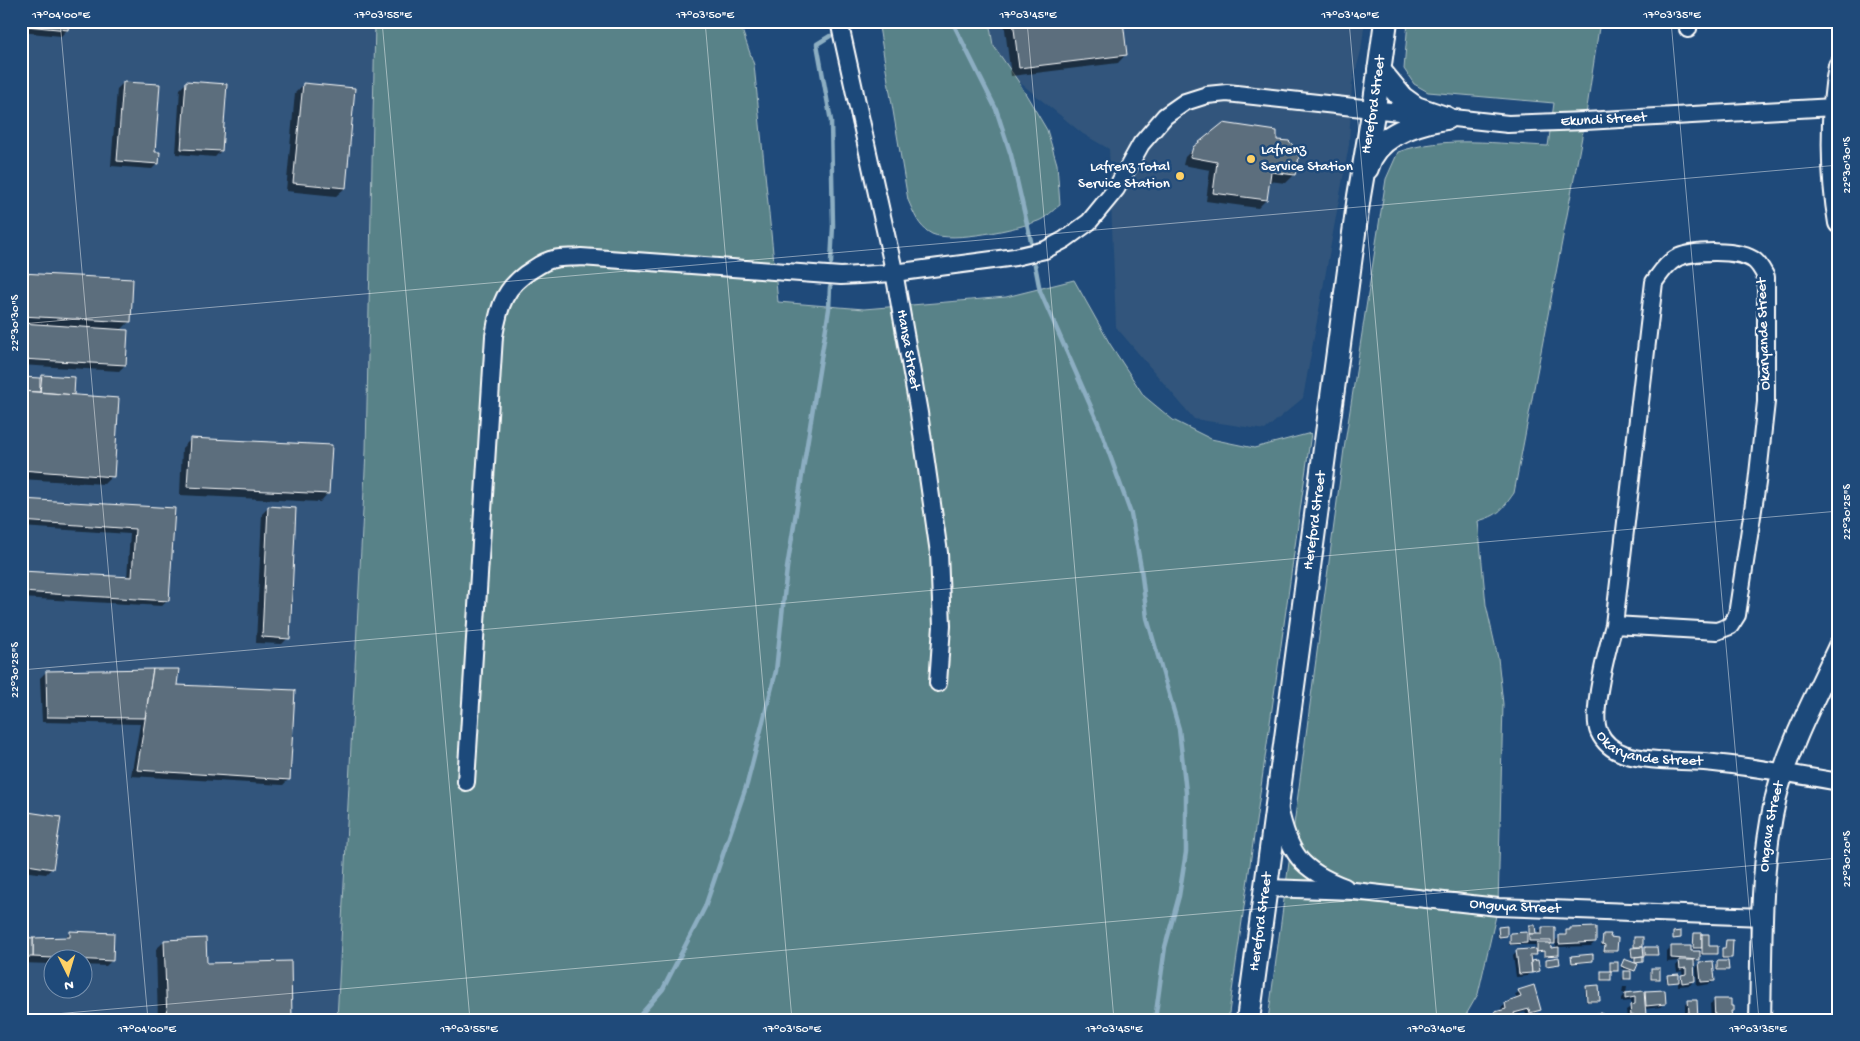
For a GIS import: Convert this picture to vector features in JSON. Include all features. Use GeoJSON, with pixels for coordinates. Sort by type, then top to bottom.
{"type":"FeatureCollection","features":[{"type":"Feature","properties":{"kind":"main road","name":"Hereford Street"},"geometry":{"type":"LineString","coordinates":[[1248,1020],[1359,196],[1380,70],[1386,21]]}},
{"type":"Feature","properties":{"kind":"main road"},"geometry":{"type":"LineString","coordinates":[[1380,70],[1402,98],[1416,108],[1446,118]]}},
{"type":"Feature","properties":{"kind":"main road"},"geometry":{"type":"LineString","coordinates":[[1359,196],[1369,161],[1380,146],[1396,134],[1420,122],[1446,118]]}},
{"type":"Feature","properties":{"kind":"street","name":"Hansa Street"},"geometry":{"type":"LineString","coordinates":[[839,21],[894,273],[919,413],[939,553],[942,626],[938,683]]}},
{"type":"Feature","properties":{"kind":"street"},"geometry":{"type":"LineString","coordinates":[[1839,66],[1834,107],[1835,198],[1839,223]]}},
{"type":"Feature","properties":{"kind":"street","name":"Ekundi Street"},"geometry":{"type":"LineString","coordinates":[[466,782],[494,336],[498,313],[510,287],[524,274],[539,265],[554,259],[581,257],[841,276],[894,273],[1015,257],[1045,250],[1064,240],[1089,222],[1116,189],[1141,144],[1165,116],[1185,102],[1206,95],[1227,93],[1508,124],[1834,107]]}},
{"type":"Feature","properties":{"kind":"street","name":"Okaryande Street"},"geometry":{"type":"LineString","coordinates":[[1614,624],[1717,631],[1730,626],[1737,615],[1757,483],[1766,402],[1766,277],[1761,267],[1754,260],[1735,254],[1694,253],[1675,259],[1654,282],[1614,624],[1604,662],[1597,713],[1598,730],[1606,744],[1624,754],[1651,759],[1704,762],[1784,772],[1839,782]]}},
{"type":"Feature","properties":{"kind":"street","name":"Ongava Street"},"geometry":{"type":"LineString","coordinates":[[1760,1020],[1763,917],[1770,833],[1784,772],[1800,727],[1839,646]]}},
{"type":"Feature","properties":{"kind":"street"},"geometry":{"type":"LineString","coordinates":[[1277,798],[1290,846],[1300,862],[1318,876],[1354,891]]}},
{"type":"Feature","properties":{"kind":"street","name":"Onguya Street"},"geometry":{"type":"LineString","coordinates":[[1267,888],[1354,891],[1498,907],[1763,917]]}},
{"type":"Feature","properties":{"kind":"shaded area"},"geometry":{"type":"Polygon","coordinates":[[[21,21],[375,21],[366,451],[337,1020],[21,1020],[21,21]]]}},
{"type":"Feature","properties":{"kind":"shaded area"},"geometry":{"type":"Polygon","coordinates":[[[989,21],[1365,21],[1361,51],[1352,84],[1349,145],[1303,398],[1265,430],[1194,419],[1116,327],[1109,149],[1083,134],[1018,81],[993,45],[989,21]]]}},
{"type":"Feature","properties":{"kind":"green space"},"geometry":{"type":"Polygon","coordinates":[[[375,21],[739,21],[754,65],[778,302],[864,309],[1006,297],[1074,280],[1110,344],[1144,396],[1173,420],[1211,439],[1254,448],[1311,433],[1228,1020],[337,1020],[366,451],[375,21]]]}},
{"type":"Feature","properties":{"kind":"green space"},"geometry":{"type":"Polygon","coordinates":[[[878,21],[989,21],[993,45],[1018,81],[1047,130],[1057,164],[1060,205],[1038,221],[985,234],[954,237],[941,236],[932,234],[923,228],[908,200],[878,21]]]}},
{"type":"Feature","properties":{"kind":"green space"},"geometry":{"type":"Polygon","coordinates":[[[1408,21],[1600,21],[1585,121],[1514,493],[1499,512],[1478,521],[1486,605],[1498,658],[1503,704],[1498,907],[1478,994],[1463,1020],[1268,1020],[1344,449],[1386,179],[1398,152],[1416,147],[1453,142],[1548,146],[1554,103],[1428,92],[1414,84],[1404,69],[1408,21]]]}},
{"type":"Feature","properties":{"kind":"building"},"geometry":{"type":"Polygon","coordinates":[[[26,21],[69,21],[68,30],[26,26],[26,21]]]}},
{"type":"Feature","properties":{"kind":"building"},"geometry":{"type":"Polygon","coordinates":[[[1013,21],[1123,21],[1127,55],[1019,68],[1013,21]]]}},
{"type":"Feature","properties":{"kind":"building"},"geometry":{"type":"Polygon","coordinates":[[[186,81],[227,84],[222,151],[181,149],[186,81]]]}},
{"type":"Feature","properties":{"kind":"building"},"geometry":{"type":"Polygon","coordinates":[[[123,82],[160,84],[155,152],[160,152],[159,164],[117,161],[123,82]]]}},
{"type":"Feature","properties":{"kind":"building"},"geometry":{"type":"Polygon","coordinates":[[[303,83],[355,88],[346,188],[293,183],[303,83]]]}},
{"type":"Feature","properties":{"kind":"building","name":"Lafrenz Service Station"},"geometry":{"type":"Polygon","coordinates":[[[1223,123],[1277,131],[1277,140],[1289,141],[1300,153],[1295,175],[1271,172],[1267,200],[1213,193],[1217,162],[1190,157],[1193,147],[1223,123]]]}},
{"type":"Feature","properties":{"kind":"building"},"geometry":{"type":"Polygon","coordinates":[[[21,273],[133,279],[131,322],[21,316],[21,273]]]}},
{"type":"Feature","properties":{"kind":"building"},"geometry":{"type":"Polygon","coordinates":[[[21,323],[128,330],[126,365],[21,359],[21,323]]]}},
{"type":"Feature","properties":{"kind":"building"},"geometry":{"type":"Polygon","coordinates":[[[42,375],[75,377],[74,395],[40,392],[42,375]]]}},
{"type":"Feature","properties":{"kind":"building"},"geometry":{"type":"Polygon","coordinates":[[[21,377],[40,378],[40,392],[21,391],[21,377]]]}},
{"type":"Feature","properties":{"kind":"building"},"geometry":{"type":"Polygon","coordinates":[[[21,391],[119,398],[114,477],[21,470],[21,391]]]}},
{"type":"Feature","properties":{"kind":"building"},"geometry":{"type":"Polygon","coordinates":[[[190,438],[332,445],[329,494],[187,487],[190,438]]]}},
{"type":"Feature","properties":{"kind":"building"},"geometry":{"type":"Polygon","coordinates":[[[21,499],[175,508],[169,601],[21,592],[21,571],[132,577],[135,529],[21,521],[21,499]]]}},
{"type":"Feature","properties":{"kind":"building"},"geometry":{"type":"Polygon","coordinates":[[[268,506],[296,508],[290,639],[262,637],[268,506]]]}},
{"type":"Feature","properties":{"kind":"building"},"geometry":{"type":"Polygon","coordinates":[[[153,669],[145,718],[47,717],[46,671],[153,669]]]}},
{"type":"Feature","properties":{"kind":"building"},"geometry":{"type":"Polygon","coordinates":[[[153,669],[179,669],[177,685],[295,690],[290,780],[137,770],[153,669]]]}},
{"type":"Feature","properties":{"kind":"building"},"geometry":{"type":"Polygon","coordinates":[[[21,811],[61,817],[53,869],[21,864],[21,811]]]}},
{"type":"Feature","properties":{"kind":"building"},"geometry":{"type":"Polygon","coordinates":[[[1529,925],[1535,925],[1536,934],[1529,934],[1529,925]]]}},
{"type":"Feature","properties":{"kind":"building"},"geometry":{"type":"Polygon","coordinates":[[[1507,926],[1507,936],[1499,937],[1498,927],[1507,926]]]}},
{"type":"Feature","properties":{"kind":"building"},"geometry":{"type":"Polygon","coordinates":[[[1542,927],[1555,927],[1555,944],[1551,944],[1551,941],[1529,941],[1529,934],[1542,934],[1542,927]]]}},
{"type":"Feature","properties":{"kind":"building"},"geometry":{"type":"Polygon","coordinates":[[[1596,927],[1596,942],[1559,944],[1559,935],[1566,935],[1566,930],[1570,930],[1570,928],[1596,927]]]}},
{"type":"Feature","properties":{"kind":"building"},"geometry":{"type":"Polygon","coordinates":[[[70,931],[114,933],[113,961],[92,960],[92,948],[42,948],[42,957],[33,957],[33,938],[70,937],[70,931]]]}},
{"type":"Feature","properties":{"kind":"building"},"geometry":{"type":"Polygon","coordinates":[[[1681,931],[1681,938],[1673,939],[1673,932],[1681,931]]]}},
{"type":"Feature","properties":{"kind":"building"},"geometry":{"type":"Polygon","coordinates":[[[1527,932],[1527,943],[1510,944],[1510,933],[1527,932]]]}},
{"type":"Feature","properties":{"kind":"building"},"geometry":{"type":"Polygon","coordinates":[[[1694,933],[1702,933],[1702,948],[1693,948],[1694,933]]]}},
{"type":"Feature","properties":{"kind":"building"},"geometry":{"type":"Polygon","coordinates":[[[1603,934],[1611,934],[1610,937],[1618,938],[1617,951],[1604,951],[1605,945],[1602,944],[1603,934]]]}},
{"type":"Feature","properties":{"kind":"building"},"geometry":{"type":"Polygon","coordinates":[[[1702,934],[1709,934],[1709,946],[1718,946],[1718,954],[1702,954],[1702,934]]]}},
{"type":"Feature","properties":{"kind":"building"},"geometry":{"type":"Polygon","coordinates":[[[22,937],[33,938],[33,957],[22,957],[22,937]]]}},
{"type":"Feature","properties":{"kind":"building"},"geometry":{"type":"Polygon","coordinates":[[[1634,937],[1643,937],[1643,947],[1634,947],[1634,937]]]}},
{"type":"Feature","properties":{"kind":"building"},"geometry":{"type":"Polygon","coordinates":[[[206,938],[207,963],[291,961],[292,1020],[167,1020],[164,940],[206,938]]]}},
{"type":"Feature","properties":{"kind":"building"},"geometry":{"type":"Polygon","coordinates":[[[1726,940],[1733,940],[1732,958],[1722,958],[1722,948],[1725,948],[1726,940]]]}},
{"type":"Feature","properties":{"kind":"building"},"geometry":{"type":"Polygon","coordinates":[[[1537,943],[1550,943],[1551,948],[1559,947],[1559,955],[1544,956],[1544,951],[1537,952],[1537,943]]]}},
{"type":"Feature","properties":{"kind":"building"},"geometry":{"type":"Polygon","coordinates":[[[1671,946],[1691,946],[1691,951],[1700,951],[1700,960],[1671,958],[1671,946]]]}},
{"type":"Feature","properties":{"kind":"building"},"geometry":{"type":"Polygon","coordinates":[[[1643,947],[1644,956],[1632,957],[1631,948],[1643,947]]]}},
{"type":"Feature","properties":{"kind":"building"},"geometry":{"type":"Polygon","coordinates":[[[1645,947],[1657,947],[1658,955],[1645,955],[1645,947]]]}},
{"type":"Feature","properties":{"kind":"building"},"geometry":{"type":"Polygon","coordinates":[[[1536,949],[1537,955],[1530,955],[1532,973],[1519,974],[1516,950],[1536,949]]]}},
{"type":"Feature","properties":{"kind":"building"},"geometry":{"type":"Polygon","coordinates":[[[1593,954],[1593,961],[1572,963],[1571,956],[1593,954]]]}},
{"type":"Feature","properties":{"kind":"building"},"geometry":{"type":"Polygon","coordinates":[[[1643,956],[1643,962],[1635,963],[1635,957],[1643,956]]]}},
{"type":"Feature","properties":{"kind":"building"},"geometry":{"type":"Polygon","coordinates":[[[1559,957],[1560,964],[1546,966],[1546,959],[1559,957]]]}},
{"type":"Feature","properties":{"kind":"building"},"geometry":{"type":"Polygon","coordinates":[[[1624,959],[1638,964],[1635,971],[1621,966],[1624,959]]]}},
{"type":"Feature","properties":{"kind":"building"},"geometry":{"type":"Polygon","coordinates":[[[1538,960],[1540,971],[1532,973],[1531,961],[1538,960]]]}},
{"type":"Feature","properties":{"kind":"building"},"geometry":{"type":"Polygon","coordinates":[[[1679,960],[1694,960],[1695,981],[1682,983],[1681,975],[1686,974],[1686,968],[1680,969],[1679,960]]]}},
{"type":"Feature","properties":{"kind":"building"},"geometry":{"type":"Polygon","coordinates":[[[1713,961],[1715,981],[1701,982],[1699,962],[1713,961]]]}},
{"type":"Feature","properties":{"kind":"building"},"geometry":{"type":"Polygon","coordinates":[[[1717,961],[1728,961],[1729,970],[1717,970],[1717,961]]]}},
{"type":"Feature","properties":{"kind":"building"},"geometry":{"type":"Polygon","coordinates":[[[1610,962],[1618,962],[1618,971],[1610,971],[1610,962]]]}},
{"type":"Feature","properties":{"kind":"building"},"geometry":{"type":"Polygon","coordinates":[[[1651,968],[1660,968],[1660,979],[1651,979],[1651,968]]]}},
{"type":"Feature","properties":{"kind":"building"},"geometry":{"type":"Polygon","coordinates":[[[1601,971],[1611,971],[1611,980],[1601,980],[1601,971]]]}},
{"type":"Feature","properties":{"kind":"building"},"geometry":{"type":"Polygon","coordinates":[[[1624,971],[1631,971],[1631,979],[1624,979],[1624,971]]]}},
{"type":"Feature","properties":{"kind":"building"},"geometry":{"type":"Polygon","coordinates":[[[1679,974],[1679,982],[1668,983],[1667,975],[1679,974]]]}},
{"type":"Feature","properties":{"kind":"building"},"geometry":{"type":"Polygon","coordinates":[[[1534,985],[1541,1010],[1530,1013],[1529,1009],[1514,1013],[1516,1020],[1502,1020],[1501,1017],[1497,1019],[1495,1012],[1506,1009],[1505,1003],[1521,997],[1518,990],[1534,985]]]}},
{"type":"Feature","properties":{"kind":"building"},"geometry":{"type":"Polygon","coordinates":[[[1599,985],[1600,1001],[1587,1001],[1586,986],[1599,985]]]}},
{"type":"Feature","properties":{"kind":"building"},"geometry":{"type":"Polygon","coordinates":[[[1665,990],[1666,1004],[1646,1006],[1645,991],[1665,990]]]}},
{"type":"Feature","properties":{"kind":"building"},"geometry":{"type":"Polygon","coordinates":[[[1644,991],[1646,1015],[1631,1016],[1630,1005],[1635,1004],[1635,997],[1625,999],[1625,993],[1644,991]]]}},
{"type":"Feature","properties":{"kind":"building"},"geometry":{"type":"Polygon","coordinates":[[[1714,999],[1731,999],[1731,1006],[1734,1006],[1734,1011],[1731,1011],[1732,1018],[1715,1020],[1714,999]]]}},
{"type":"Feature","properties":{"kind":"building"},"geometry":{"type":"Polygon","coordinates":[[[1688,1000],[1697,1000],[1698,1020],[1679,1020],[1679,1013],[1689,1013],[1688,1000]]]}},
{"type":"Feature","properties":{"kind":"building"},"geometry":{"type":"Polygon","coordinates":[[[1602,1013],[1602,1016],[1609,1016],[1609,1020],[1590,1020],[1589,1014],[1602,1013]]]}},
{"type":"Feature","properties":{"kind":"building"},"geometry":{"type":"Polygon","coordinates":[[[1667,1014],[1667,1020],[1646,1020],[1659,1018],[1659,1015],[1667,1014]]]}},
{"type":"Feature","properties":{"kind":"waterway"},"geometry":{"type":"LineString","coordinates":[[952,21],[996,109],[1011,155],[1031,241]]}},
{"type":"Feature","properties":{"kind":"waterway"},"geometry":{"type":"LineString","coordinates":[[830,36],[817,44],[831,121],[833,226],[831,263]]}},
{"type":"Feature","properties":{"kind":"waterway"},"geometry":{"type":"LineString","coordinates":[[1035,265],[1040,291],[1099,425],[1131,514],[1141,568],[1147,618],[1179,729],[1186,792],[1186,852],[1179,896],[1165,947],[1155,1020]]}},
{"type":"Feature","properties":{"kind":"waterway"},"geometry":{"type":"LineString","coordinates":[[636,1020],[663,989],[705,907],[747,784],[776,671],[787,568],[829,309],[830,287]]}},
{"type":"Feature","properties":{"kind":"place","name":"Lafrenz Service Station"},"geometry":{"type":"Point","coordinates":[1251,159]}},
{"type":"Feature","properties":{"kind":"place","name":"Lafrenz Total Service Station"},"geometry":{"type":"Point","coordinates":[1180,176]}}]}
